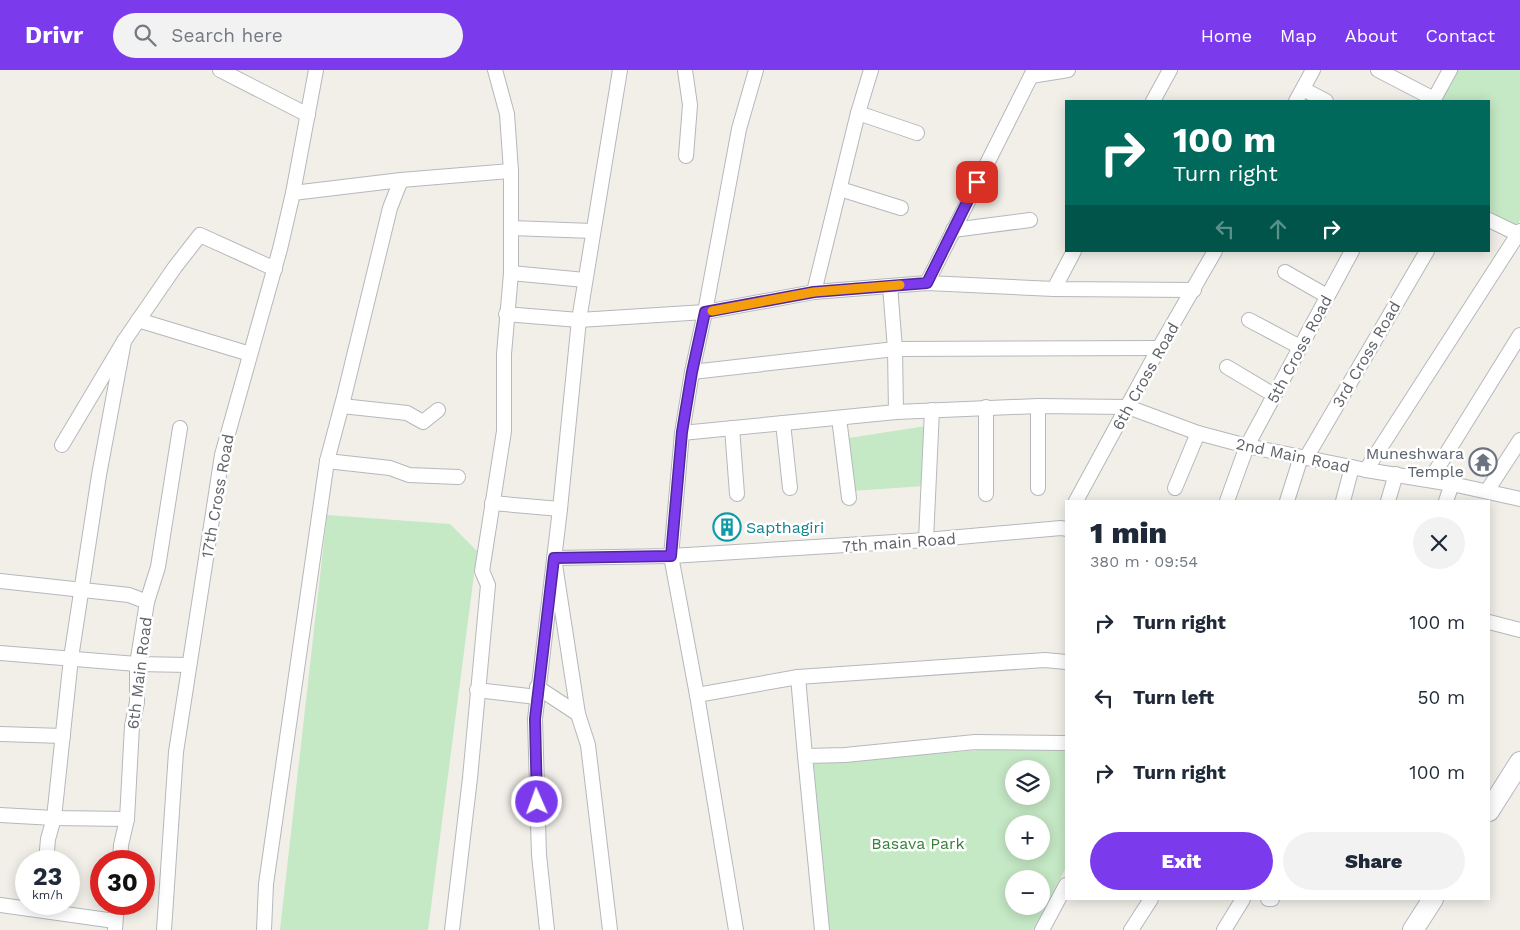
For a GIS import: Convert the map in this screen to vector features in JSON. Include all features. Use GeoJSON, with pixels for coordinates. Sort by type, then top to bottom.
{"type":"FeatureCollection","features":[{"type":"Feature","properties":{"kind":"main road"},"geometry":{"type":"LineString","coordinates":[[1490,809],[1520,762]]}},
{"type":"Feature","properties":{"kind":"main road"},"geometry":{"type":"LineString","coordinates":[[1413,930],[1432,900]]}},
{"type":"Feature","properties":{"kind":"street"},"geometry":{"type":"LineString","coordinates":[[220,70],[308,115]]}},
{"type":"Feature","properties":{"kind":"street","name":"17th Cross Road"},"geometry":{"type":"LineString","coordinates":[[164,930],[176,752],[222,455],[275,268],[293,193],[316,70]]}},
{"type":"Feature","properties":{"kind":"street"},"geometry":{"type":"LineString","coordinates":[[452,930],[470,778],[488,585],[482,570],[504,431],[504,354],[511,273],[511,171],[506,114],[495,70]]}},
{"type":"Feature","properties":{"kind":"street"},"geometry":{"type":"LineString","coordinates":[[547,930],[539,855],[535,719],[537,692],[560,509],[579,320],[620,70]]}},
{"type":"Feature","properties":{"kind":"street"},"geometry":{"type":"LineString","coordinates":[[685,70],[690,105],[686,156]]}},
{"type":"Feature","properties":{"kind":"street"},"geometry":{"type":"LineString","coordinates":[[736,930],[697,695],[671,556],[682,432],[692,372],[739,129],[756,70]]}},
{"type":"Feature","properties":{"kind":"street"},"geometry":{"type":"LineString","coordinates":[[814,292],[858,113],[871,70]]}},
{"type":"Feature","properties":{"kind":"street"},"geometry":{"type":"LineString","coordinates":[[927,283],[1033,73],[1068,70]]}},
{"type":"Feature","properties":{"kind":"street"},"geometry":{"type":"LineString","coordinates":[[1154,100],[1170,70]]}},
{"type":"Feature","properties":{"kind":"street"},"geometry":{"type":"LineString","coordinates":[[1313,70],[1300,95],[1322,100]]}},
{"type":"Feature","properties":{"kind":"street"},"geometry":{"type":"LineString","coordinates":[[1378,70],[1434,100],[1450,70]]}},
{"type":"Feature","properties":{"kind":"street"},"geometry":{"type":"LineString","coordinates":[[858,113],[917,133]]}},
{"type":"Feature","properties":{"kind":"street"},"geometry":{"type":"LineString","coordinates":[[293,193],[401,180],[511,171]]}},
{"type":"Feature","properties":{"kind":"street"},"geometry":{"type":"LineString","coordinates":[[264,930],[266,884],[327,461],[390,208],[401,180]]}},
{"type":"Feature","properties":{"kind":"street"},"geometry":{"type":"LineString","coordinates":[[840,189],[901,208]]}},
{"type":"Feature","properties":{"kind":"street"},"geometry":{"type":"LineString","coordinates":[[953,230],[1030,220]]}},
{"type":"Feature","properties":{"kind":"street"},"geometry":{"type":"LineString","coordinates":[[1343,500],[1359,468],[1519,233],[1490,220]]}},
{"type":"Feature","properties":{"kind":"street"},"geometry":{"type":"LineString","coordinates":[[510,228],[593,231]]}},
{"type":"Feature","properties":{"kind":"street"},"geometry":{"type":"LineString","coordinates":[[62,445],[124,341],[175,267],[200,235],[275,268]]}},
{"type":"Feature","properties":{"kind":"street"},"geometry":{"type":"LineString","coordinates":[[1054,289],[1073,252]]}},
{"type":"Feature","properties":{"kind":"street","name":"6th Cross Road"},"geometry":{"type":"LineString","coordinates":[[1077,500],[1159,348],[1214,252]]}},
{"type":"Feature","properties":{"kind":"street","name":"5th Cross Road"},"geometry":{"type":"LineString","coordinates":[[1227,500],[1246,446],[1351,252]]}},
{"type":"Feature","properties":{"kind":"street","name":"3rd Cross Road"},"geometry":{"type":"LineString","coordinates":[[1287,500],[1303,457],[1426,252]]}},
{"type":"Feature","properties":{"kind":"street"},"geometry":{"type":"LineString","coordinates":[[1284,272],[1327,296]]}},
{"type":"Feature","properties":{"kind":"street"},"geometry":{"type":"LineString","coordinates":[[511,273],[585,280]]}},
{"type":"Feature","properties":{"kind":"street"},"geometry":{"type":"LineString","coordinates":[[506,314],[579,320],[705,312],[814,292],[927,283],[1054,289],[1194,290]]}},
{"type":"Feature","properties":{"kind":"street"},"geometry":{"type":"LineString","coordinates":[[890,286],[895,350],[896,412]]}},
{"type":"Feature","properties":{"kind":"street"},"geometry":{"type":"LineString","coordinates":[[138,320],[250,354]]}},
{"type":"Feature","properties":{"kind":"street"},"geometry":{"type":"LineString","coordinates":[[1249,320],[1300,347]]}},
{"type":"Feature","properties":{"kind":"street"},"geometry":{"type":"LineString","coordinates":[[1430,480],[1520,335]]}},
{"type":"Feature","properties":{"kind":"street"},"geometry":{"type":"LineString","coordinates":[[47,850],[54,818],[71,658],[99,475],[124,341]]}},
{"type":"Feature","properties":{"kind":"street"},"geometry":{"type":"LineString","coordinates":[[692,372],[895,350],[1159,348]]}},
{"type":"Feature","properties":{"kind":"street"},"geometry":{"type":"LineString","coordinates":[[1226,367],[1274,396]]}},
{"type":"Feature","properties":{"kind":"street"},"geometry":{"type":"LineString","coordinates":[[342,406],[407,413],[423,422],[438,410]]}},
{"type":"Feature","properties":{"kind":"street"},"geometry":{"type":"LineString","coordinates":[[1038,406],[1038,488]]}},
{"type":"Feature","properties":{"kind":"street"},"geometry":{"type":"LineString","coordinates":[[986,407],[986,494]]}},
{"type":"Feature","properties":{"kind":"street","name":"2nd Main Road"},"geometry":{"type":"LineString","coordinates":[[682,432],[896,412],[986,407],[1128,407],[1198,433],[1246,446],[1452,484],[1520,499]]}},
{"type":"Feature","properties":{"kind":"street"},"geometry":{"type":"LineString","coordinates":[[926,540],[932,410]]}},
{"type":"Feature","properties":{"kind":"street"},"geometry":{"type":"LineString","coordinates":[[839,418],[849,498]]}},
{"type":"Feature","properties":{"kind":"street"},"geometry":{"type":"LineString","coordinates":[[783,423],[790,488]]}},
{"type":"Feature","properties":{"kind":"street","name":"6th Main Road"},"geometry":{"type":"LineString","coordinates":[[121,850],[127,819],[132,726],[137,702],[137,664],[148,602],[158,567],[180,428]]}},
{"type":"Feature","properties":{"kind":"street"},"geometry":{"type":"LineString","coordinates":[[732,428],[737,494]]}},
{"type":"Feature","properties":{"kind":"street"},"geometry":{"type":"LineString","coordinates":[[1175,488],[1198,433]]}},
{"type":"Feature","properties":{"kind":"street"},"geometry":{"type":"LineString","coordinates":[[1487,491],[1520,440]]}},
{"type":"Feature","properties":{"kind":"street"},"geometry":{"type":"LineString","coordinates":[[327,461],[390,468],[409,475],[458,477]]}},
{"type":"Feature","properties":{"kind":"street"},"geometry":{"type":"LineString","coordinates":[[1388,500],[1396,474]]}},
{"type":"Feature","properties":{"kind":"street"},"geometry":{"type":"LineString","coordinates":[[1446,500],[1452,484]]}},
{"type":"Feature","properties":{"kind":"street"},"geometry":{"type":"LineString","coordinates":[[492,503],[560,509]]}},
{"type":"Feature","properties":{"kind":"street","name":"7th main Road"},"geometry":{"type":"LineString","coordinates":[[554,558],[671,556],[926,540],[1065,525]]}},
{"type":"Feature","properties":{"kind":"street"},"geometry":{"type":"LineString","coordinates":[[554,558],[578,714],[588,745],[610,930]]}},
{"type":"Feature","properties":{"kind":"street"},"geometry":{"type":"LineString","coordinates":[[0,581],[129,595],[148,602]]}},
{"type":"Feature","properties":{"kind":"street"},"geometry":{"type":"LineString","coordinates":[[1490,622],[1520,630]]}},
{"type":"Feature","properties":{"kind":"street"},"geometry":{"type":"LineString","coordinates":[[0,653],[137,664],[189,665]]}},
{"type":"Feature","properties":{"kind":"street"},"geometry":{"type":"LineString","coordinates":[[697,695],[798,677],[1045,660],[1065,662]]}},
{"type":"Feature","properties":{"kind":"street"},"geometry":{"type":"LineString","coordinates":[[798,677],[822,930]]}},
{"type":"Feature","properties":{"kind":"street"},"geometry":{"type":"LineString","coordinates":[[477,690],[537,692],[578,714]]}},
{"type":"Feature","properties":{"kind":"street"},"geometry":{"type":"LineString","coordinates":[[0,734],[63,736]]}},
{"type":"Feature","properties":{"kind":"street"},"geometry":{"type":"LineString","coordinates":[[805,756],[845,755],[976,742],[1065,743]]}},
{"type":"Feature","properties":{"kind":"street"},"geometry":{"type":"LineString","coordinates":[[0,815],[127,819]]}},
{"type":"Feature","properties":{"kind":"street"},"geometry":{"type":"LineString","coordinates":[[1042,930],[1065,886]]}},
{"type":"Feature","properties":{"kind":"street"},"geometry":{"type":"LineString","coordinates":[[1131,930],[1149,900]]}},
{"type":"Feature","properties":{"kind":"street"},"geometry":{"type":"LineString","coordinates":[[1224,930],[1242,900]]}},
{"type":"Feature","properties":{"kind":"street"},"geometry":{"type":"LineString","coordinates":[[0,905],[15,906]]}},
{"type":"Feature","properties":{"kind":"street"},"geometry":{"type":"LineString","coordinates":[[74,915],[115,925]]}},
{"type":"Feature","properties":{"kind":"green space"},"geometry":{"type":"Polygon","coordinates":[[[1456,70],[1520,70],[1520,220],[1517,225],[1490,212],[1490,100],[1441,100],[1456,70]]]}},
{"type":"Feature","properties":{"kind":"green space"},"geometry":{"type":"Polygon","coordinates":[[[926,426],[924,486],[852,491],[849,438],[926,426]]]}},
{"type":"Feature","properties":{"kind":"green space"},"geometry":{"type":"Polygon","coordinates":[[[327,515],[450,524],[477,551],[428,930],[280,930],[327,515]]]}},
{"type":"Feature","properties":{"kind":"green space","name":"Basava Park"},"geometry":{"type":"Polygon","coordinates":[[[1065,748],[1065,870],[1050,898],[1050,870],[1005,870],[1005,915],[1041,915],[1033,930],[829,930],[811,763],[980,750],[1065,748]]]}},
{"type":"Feature","properties":{"kind":"slow traffic"},"geometry":{"type":"LineString","coordinates":[[712,311],[814,292],[900,285]]}},
{"type":"Feature","properties":{"kind":"place","name":"Muneshwara Temple"},"geometry":{"type":"Point","coordinates":[1483,462]}},
{"type":"Feature","properties":{"kind":"place","name":"Sapthagiri"},"geometry":{"type":"Point","coordinates":[727,527]}},
{"type":"Feature","properties":{"kind":"route"},"geometry":{"type":"LineString","coordinates":[[537,802],[535,719],[554,558],[671,556],[682,432],[705,312],[814,292],[927,283],[977,182]]}}]}
